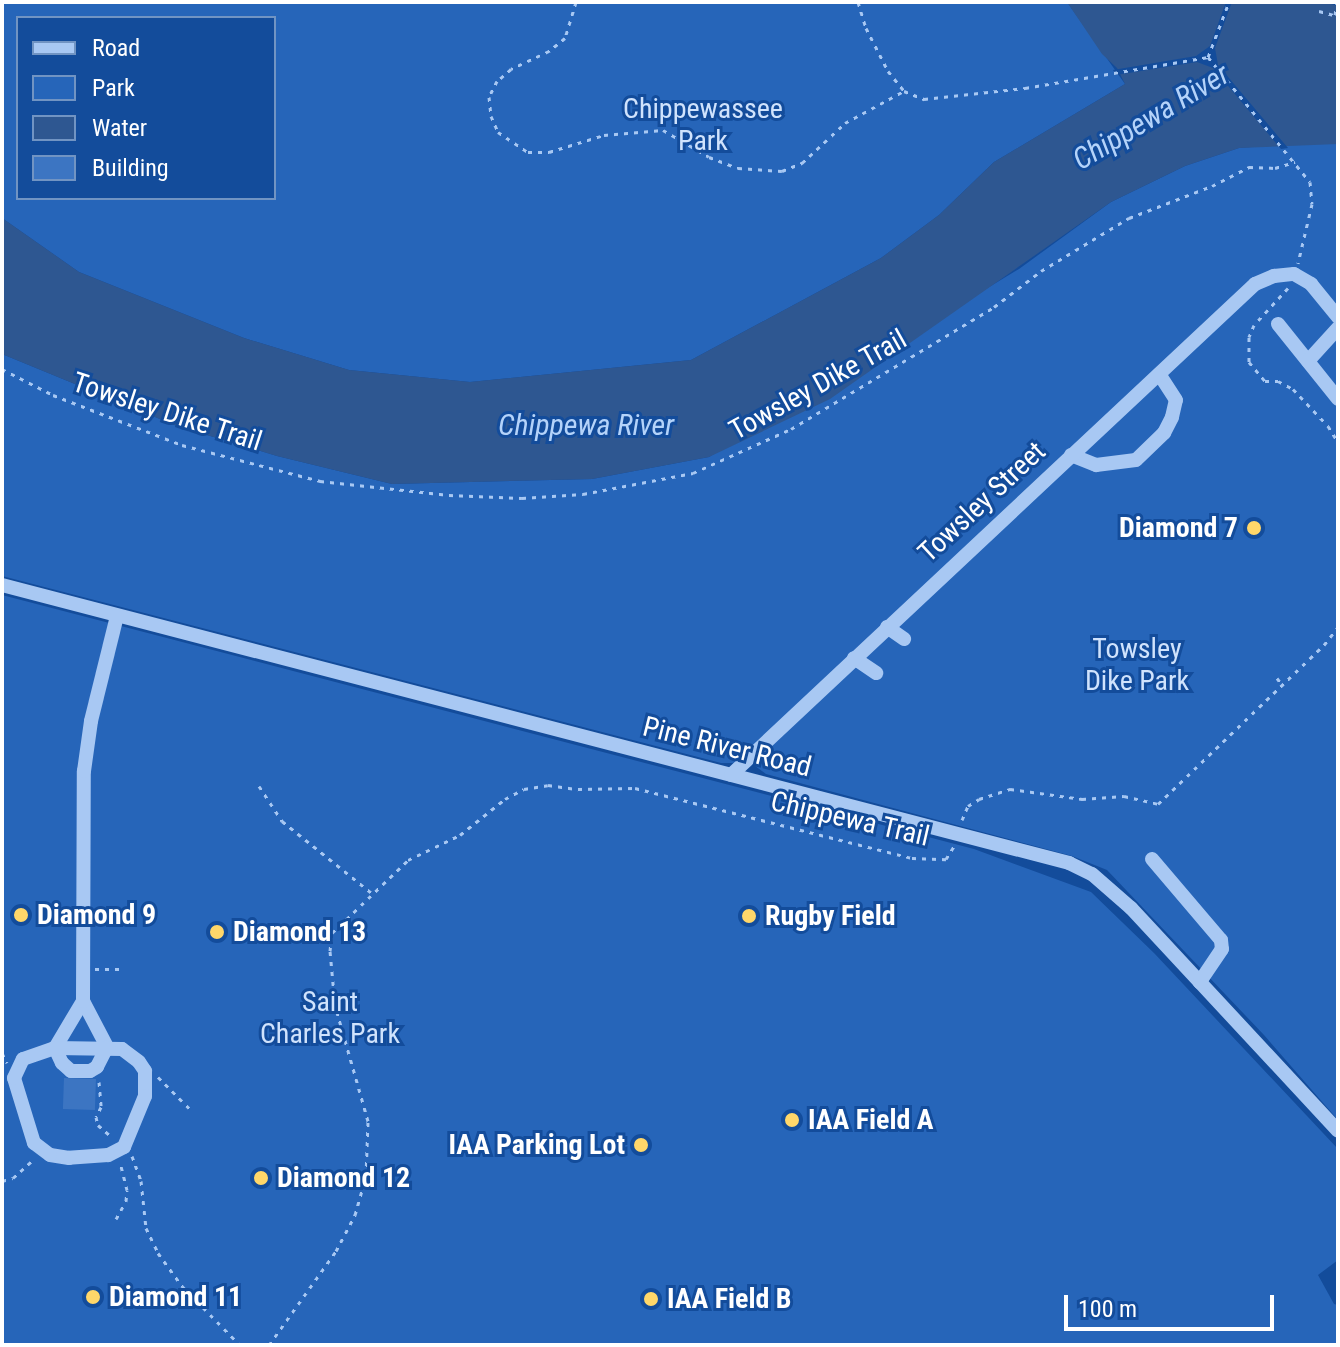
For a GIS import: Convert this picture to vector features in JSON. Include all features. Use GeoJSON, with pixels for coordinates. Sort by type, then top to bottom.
{"type":"FeatureCollection","features":[{"type":"Feature","properties":{"kind":"street","name":"Towsley Street"},"geometry":{"type":"LineString","coordinates":[[731,775],[1255,284],[1274,276],[1294,274]]}},
{"type":"Feature","properties":{"kind":"street"},"geometry":{"type":"LineString","coordinates":[[1294,274],[1311,284],[1338,317]]}},
{"type":"Feature","properties":{"kind":"street"},"geometry":{"type":"LineString","coordinates":[[1278,324],[1338,399]]}},
{"type":"Feature","properties":{"kind":"street"},"geometry":{"type":"LineString","coordinates":[[1308,361],[1338,328]]}},
{"type":"Feature","properties":{"kind":"street"},"geometry":{"type":"LineString","coordinates":[[1071,455],[1096,465],[1136,460],[1164,433],[1172,417],[1176,400],[1159,374]]}},
{"type":"Feature","properties":{"kind":"street","name":"Pine River Road"},"geometry":{"type":"LineString","coordinates":[[2,585],[1069,863],[1092,874],[1131,908],[1338,1131]]}},
{"type":"Feature","properties":{"kind":"street"},"geometry":{"type":"LineString","coordinates":[[107,1047],[83,1001],[86,747],[117,616]]}},
{"type":"Feature","properties":{"kind":"street"},"geometry":{"type":"LineString","coordinates":[[887,627],[904,639]]}},
{"type":"Feature","properties":{"kind":"street"},"geometry":{"type":"LineString","coordinates":[[854,658],[876,673]]}},
{"type":"Feature","properties":{"kind":"street"},"geometry":{"type":"LineString","coordinates":[[1152,859],[1221,940],[1222,949],[1200,982]]}},
{"type":"Feature","properties":{"kind":"street"},"geometry":{"type":"LineString","coordinates":[[55,1048],[83,1001]]}},
{"type":"Feature","properties":{"kind":"street"},"geometry":{"type":"LineString","coordinates":[[55,1048],[62,1063],[71,1071],[90,1071],[97,1067],[107,1047]]}},
{"type":"Feature","properties":{"kind":"street"},"geometry":{"type":"LineString","coordinates":[[107,1047],[122,1049],[145,1071],[145,1096],[119,1149],[91,1158],[69,1158],[40,1151],[29,1133],[14,1078],[23,1059],[55,1048],[107,1047]]}},
{"type":"Feature","properties":{"kind":"path"},"geometry":{"type":"LineString","coordinates":[[576,2],[565,38],[549,51],[511,69],[497,81],[489,97],[491,116],[498,132],[528,152],[549,152],[604,135],[663,130],[709,157],[738,168],[782,171],[802,163],[845,123],[904,91]]}},
{"type":"Feature","properties":{"kind":"path"},"geometry":{"type":"LineString","coordinates":[[858,2],[866,28],[888,71],[904,91],[924,99],[1025,88],[1208,57]]}},
{"type":"Feature","properties":{"kind":"path"},"geometry":{"type":"LineString","coordinates":[[1208,57],[1229,2]]}},
{"type":"Feature","properties":{"kind":"path"},"geometry":{"type":"LineString","coordinates":[[1319,11],[1336,15],[1337,2]]}},
{"type":"Feature","properties":{"kind":"path"},"geometry":{"type":"LineString","coordinates":[[1208,57],[1310,182],[1312,204],[1294,274],[1284,294],[1254,325],[1249,337],[1249,362],[1265,381],[1278,381],[1293,389],[1328,426],[1338,442]]}},
{"type":"Feature","properties":{"kind":"path","name":"Towsley Dike Trail"},"geometry":{"type":"LineString","coordinates":[[2,369],[53,395],[182,445],[320,481],[449,495],[522,498],[583,494],[693,473],[791,429],[994,307],[1041,271],[1129,218],[1194,194],[1249,167],[1275,168],[1294,160]]}},
{"type":"Feature","properties":{"kind":"path","name":"Chippewa Trail"},"geometry":{"type":"LineString","coordinates":[[269,1345],[336,1251],[364,1187],[368,1121],[339,1026],[330,951],[332,933],[408,860],[460,835],[505,799],[538,786],[635,788],[912,858],[946,859],[952,854],[968,806],[994,792],[1010,789],[1082,799],[1124,796],[1158,804],[1283,686],[1338,627]]}},
{"type":"Feature","properties":{"kind":"path"},"geometry":{"type":"LineString","coordinates":[[1277,678],[1283,686]]}},
{"type":"Feature","properties":{"kind":"path"},"geometry":{"type":"LineString","coordinates":[[259,786],[282,821],[374,895]]}},
{"type":"Feature","properties":{"kind":"path"},"geometry":{"type":"LineString","coordinates":[[83,969],[121,969]]}},
{"type":"Feature","properties":{"kind":"path"},"geometry":{"type":"LineString","coordinates":[[139,1062],[183,1099],[192,1111]]}},
{"type":"Feature","properties":{"kind":"path"},"geometry":{"type":"LineString","coordinates":[[97,1067],[101,1107],[96,1111],[98,1125],[135,1163],[146,1228],[158,1253],[182,1286],[240,1345]]}},
{"type":"Feature","properties":{"kind":"path"},"geometry":{"type":"LineString","coordinates":[[116,1219],[126,1201],[127,1190],[119,1149]]}},
{"type":"Feature","properties":{"kind":"path"},"geometry":{"type":"LineString","coordinates":[[2,1181],[13,1178],[40,1151]]}},
{"type":"Feature","properties":{"kind":"green space","name":"Chippewassee Park"},"geometry":{"type":"Polygon","coordinates":[[[2,2],[1067,2],[1125,84],[994,162],[939,215],[881,258],[691,360],[470,382],[349,370],[244,338],[79,272],[2,218],[2,2]]]}},
{"type":"Feature","properties":{"kind":"green space","name":"Towsley Dike Park"},"geometry":{"type":"Polygon","coordinates":[[[1303,143],[1338,144],[1338,1120],[1264,1035],[1107,870],[1072,856],[766,774],[743,757],[733,763],[721,763],[2,576],[2,354],[177,426],[277,456],[392,484],[592,479],[709,457],[1019,269],[1111,202],[1185,166],[1239,148],[1303,143]]]}},
{"type":"Feature","properties":{"kind":"green space","name":"Saint Charles Park"},"geometry":{"type":"Polygon","coordinates":[[[2,595],[974,849],[1091,892],[1154,953],[1338,1149],[1338,1260],[1318,1275],[1334,1304],[1338,1305],[1338,1345],[2,1345],[2,595]]]}},
{"type":"Feature","properties":{"kind":"water","name":"Chippewa River"},"geometry":{"type":"Polygon","coordinates":[[[1067,2],[1325,2],[1338,6],[1338,144],[1239,148],[1185,166],[1111,202],[830,399],[709,457],[592,479],[392,484],[277,456],[177,426],[2,354],[2,218],[79,272],[244,338],[349,370],[470,382],[691,360],[881,258],[939,215],[994,162],[1125,84],[1117,68],[1102,54],[1067,2]]]}},
{"type":"Feature","properties":{"kind":"pier"},"geometry":{"type":"Polygon","coordinates":[[[1226,2],[1232,2],[1215,48],[1218,65],[1288,148],[1281,149],[1213,68],[1197,62],[1116,75],[1113,70],[1196,56],[1210,46],[1226,2]]]}},
{"type":"Feature","properties":{"kind":"building"},"geometry":{"type":"Polygon","coordinates":[[[64,1078],[96,1079],[95,1110],[63,1109],[64,1078]]]}},
{"type":"Feature","properties":{"kind":"place","name":"Diamond 7"},"geometry":{"type":"Point","coordinates":[1254,528]}},
{"type":"Feature","properties":{"kind":"place","name":"Diamond 9"},"geometry":{"type":"Point","coordinates":[21,915]}},
{"type":"Feature","properties":{"kind":"place","name":"Rugby Field"},"geometry":{"type":"Point","coordinates":[749,916]}},
{"type":"Feature","properties":{"kind":"place","name":"Diamond 13"},"geometry":{"type":"Point","coordinates":[217,932]}},
{"type":"Feature","properties":{"kind":"place","name":"IAA Field A"},"geometry":{"type":"Point","coordinates":[792,1120]}},
{"type":"Feature","properties":{"kind":"place","name":"IAA Parking Lot"},"geometry":{"type":"Point","coordinates":[641,1145]}},
{"type":"Feature","properties":{"kind":"place","name":"Diamond 12"},"geometry":{"type":"Point","coordinates":[261,1178]}},
{"type":"Feature","properties":{"kind":"place","name":"Diamond 11"},"geometry":{"type":"Point","coordinates":[93,1297]}},
{"type":"Feature","properties":{"kind":"place","name":"IAA Field B"},"geometry":{"type":"Point","coordinates":[651,1299]}}]}
